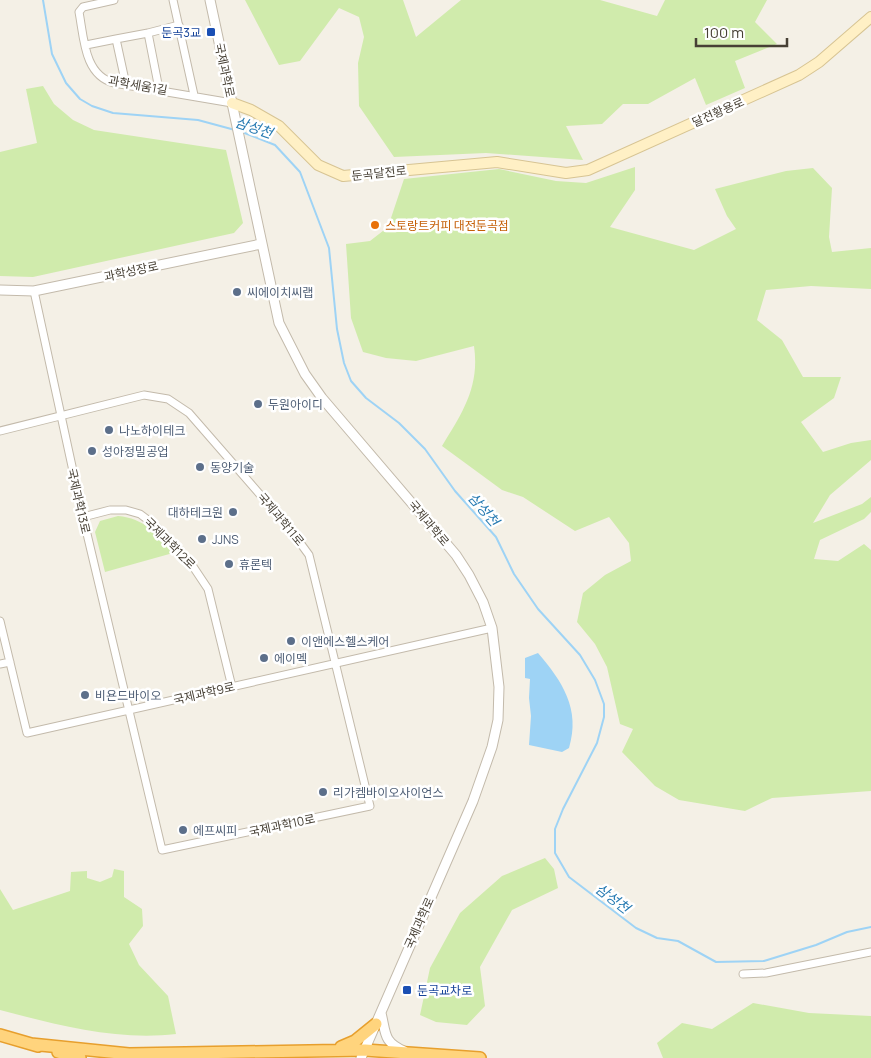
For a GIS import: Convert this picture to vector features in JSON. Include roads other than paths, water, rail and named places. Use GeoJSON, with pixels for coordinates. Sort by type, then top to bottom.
{"type":"FeatureCollection","features":[{"type":"Feature","properties":{"kind":"highway"},"geometry":{"type":"LineString","coordinates":[[328,1051],[356,1041],[378,1018]]}},
{"type":"Feature","properties":{"kind":"highway"},"geometry":{"type":"LineString","coordinates":[[0,1035],[80,1058]]}},
{"type":"Feature","properties":{"kind":"highway"},"geometry":{"type":"LineString","coordinates":[[31,1044],[138,1055],[328,1051],[363,1054],[409,1053],[480,1058]]}},
{"type":"Feature","properties":{"kind":"main road","name":"달전황용로"},"geometry":{"type":"LineString","coordinates":[[549,170],[566,173],[588,170],[798,75],[819,62],[871,17]]}},
{"type":"Feature","properties":{"kind":"main road","name":"둔곡달전로"},"geometry":{"type":"LineString","coordinates":[[232,103],[251,110],[279,126],[318,165],[343,176],[497,162],[549,170]]}},
{"type":"Feature","properties":{"kind":"street","name":"과학세움1길"},"geometry":{"type":"LineString","coordinates":[[113,0],[83,7],[79,12],[90,64],[99,77],[126,85],[159,89],[232,103]]}},
{"type":"Feature","properties":{"kind":"street"},"geometry":{"type":"LineString","coordinates":[[173,0],[194,95]]}},
{"type":"Feature","properties":{"kind":"street","name":"국제과학로"},"geometry":{"type":"LineString","coordinates":[[210,0],[279,323],[305,374],[322,398],[456,555],[483,602],[492,628],[499,687],[498,720],[492,747],[473,801],[363,1054]]}},
{"type":"Feature","properties":{"kind":"street"},"geometry":{"type":"LineString","coordinates":[[86,45],[179,25]]}},
{"type":"Feature","properties":{"kind":"street"},"geometry":{"type":"LineString","coordinates":[[148,33],[159,89]]}},
{"type":"Feature","properties":{"kind":"street"},"geometry":{"type":"LineString","coordinates":[[116,40],[126,85]]}},
{"type":"Feature","properties":{"kind":"street","name":"과학성장로"},"geometry":{"type":"LineString","coordinates":[[0,290],[34,290],[261,244]]}},
{"type":"Feature","properties":{"kind":"street","name":"국제과학13로"},"geometry":{"type":"LineString","coordinates":[[34,290],[59,415],[129,710]]}},
{"type":"Feature","properties":{"kind":"street","name":"국제과학11로"},"geometry":{"type":"LineString","coordinates":[[59,415],[144,395],[168,399],[190,413],[290,529],[309,555],[336,663]]}},
{"type":"Feature","properties":{"kind":"street"},"geometry":{"type":"LineString","coordinates":[[0,431],[59,415]]}},
{"type":"Feature","properties":{"kind":"street","name":"국제과학12로"},"geometry":{"type":"LineString","coordinates":[[83,517],[110,510],[126,510],[140,514],[156,526],[190,562],[208,589],[232,686]]}},
{"type":"Feature","properties":{"kind":"street","name":"국제과학9로"},"geometry":{"type":"LineString","coordinates":[[0,621],[28,733],[492,628]]}},
{"type":"Feature","properties":{"kind":"street"},"geometry":{"type":"LineString","coordinates":[[0,664],[10,662]]}},
{"type":"Feature","properties":{"kind":"street","name":"국제과학10로"},"geometry":{"type":"LineString","coordinates":[[129,710],[162,850],[370,806],[336,663]]}},
{"type":"Feature","properties":{"kind":"street"},"geometry":{"type":"LineString","coordinates":[[743,974],[784,970],[871,952]]}},
{"type":"Feature","properties":{"kind":"street"},"geometry":{"type":"LineString","coordinates":[[378,1018],[389,1043],[409,1053]]}},
{"type":"Feature","properties":{"kind":"water"},"geometry":{"type":"Polygon","coordinates":[[[538,653],[562,685],[571,708],[572,734],[569,748],[562,752],[529,745],[531,716],[529,698],[530,679],[525,678],[525,658],[538,653]]]}},
{"type":"Feature","properties":{"kind":"waterway","name":"삼성천"},"geometry":{"type":"LineString","coordinates":[[43,0],[52,54],[66,83],[80,99],[92,106],[113,113],[198,120],[235,130]]}},
{"type":"Feature","properties":{"kind":"waterway","name":"삼성천"},"geometry":{"type":"LineString","coordinates":[[242,132],[275,145],[300,172],[329,248],[337,329],[344,363],[351,381],[366,398],[399,423],[425,449],[455,491],[496,537],[514,574],[538,609],[580,655],[595,680],[604,704],[604,717],[597,743],[563,809],[555,829],[555,853],[569,877],[636,928],[657,938],[678,941],[716,962],[764,961],[816,945],[847,932],[871,927]]}},
{"type":"Feature","properties":{"kind":"place","name":"둔곡3교"},"geometry":{"type":"Point","coordinates":[211,32]}},
{"type":"Feature","properties":{"kind":"place","name":"스토랑트커피 대전둔곡점"},"geometry":{"type":"Point","coordinates":[375,225]}},
{"type":"Feature","properties":{"kind":"place","name":"씨에이치씨랩"},"geometry":{"type":"Point","coordinates":[237,292]}},
{"type":"Feature","properties":{"kind":"place","name":"두원아이디"},"geometry":{"type":"Point","coordinates":[258,404]}},
{"type":"Feature","properties":{"kind":"place","name":"나노하이테크"},"geometry":{"type":"Point","coordinates":[109,430]}},
{"type":"Feature","properties":{"kind":"place","name":"성아정밀공업"},"geometry":{"type":"Point","coordinates":[92,451]}},
{"type":"Feature","properties":{"kind":"place","name":"동양기술"},"geometry":{"type":"Point","coordinates":[200,467]}},
{"type":"Feature","properties":{"kind":"place","name":"대하테크원"},"geometry":{"type":"Point","coordinates":[233,512]}},
{"type":"Feature","properties":{"kind":"place","name":"JJNS"},"geometry":{"type":"Point","coordinates":[202,539]}},
{"type":"Feature","properties":{"kind":"place","name":"휴론텍"},"geometry":{"type":"Point","coordinates":[229,564]}},
{"type":"Feature","properties":{"kind":"place","name":"이앤에스헬스케어"},"geometry":{"type":"Point","coordinates":[291,641]}},
{"type":"Feature","properties":{"kind":"place","name":"에이멕"},"geometry":{"type":"Point","coordinates":[264,658]}},
{"type":"Feature","properties":{"kind":"place","name":"비욘드바이오"},"geometry":{"type":"Point","coordinates":[85,695]}},
{"type":"Feature","properties":{"kind":"place","name":"리가켐바이오사이언스"},"geometry":{"type":"Point","coordinates":[323,792]}},
{"type":"Feature","properties":{"kind":"place","name":"에프씨피"},"geometry":{"type":"Point","coordinates":[183,830]}},
{"type":"Feature","properties":{"kind":"place","name":"둔곡교차로"},"geometry":{"type":"Point","coordinates":[407,990]}}]}
